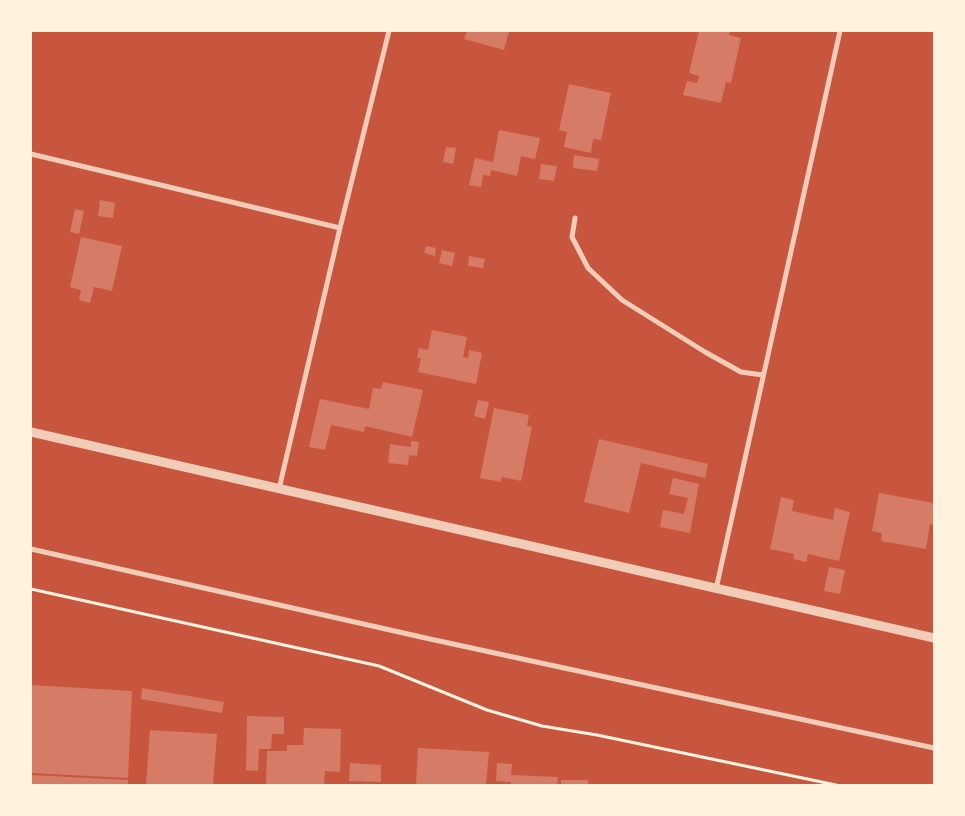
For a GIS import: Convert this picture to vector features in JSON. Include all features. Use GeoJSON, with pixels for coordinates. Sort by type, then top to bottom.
{"type":"FeatureCollection","features":[{"type":"Feature","properties":{"kind":"street"},"geometry":{"type":"LineString","coordinates":[[279,489],[340,228],[389,31]]}},
{"type":"Feature","properties":{"kind":"street"},"geometry":{"type":"LineString","coordinates":[[716,588],[840,31]]}},
{"type":"Feature","properties":{"kind":"street"},"geometry":{"type":"LineString","coordinates":[[31,154],[340,228]]}},
{"type":"Feature","properties":{"kind":"street"},"geometry":{"type":"LineString","coordinates":[[575,218],[572,237],[588,268],[622,300],[705,352],[741,372],[763,375]]}},
{"type":"Feature","properties":{"kind":"street"},"geometry":{"type":"LineString","coordinates":[[31,432],[934,638]]}},
{"type":"Feature","properties":{"kind":"street"},"geometry":{"type":"LineString","coordinates":[[31,549],[420,637],[934,748]]}},
{"type":"Feature","properties":{"kind":"path"},"geometry":{"type":"LineString","coordinates":[[31,590],[379,666],[477,707],[542,726],[597,735],[836,785]]}},
{"type":"Feature","properties":{"kind":"building"},"geometry":{"type":"Polygon","coordinates":[[[467,31],[509,31],[504,50],[464,39],[467,31]]]}},
{"type":"Feature","properties":{"kind":"building"},"geometry":{"type":"Polygon","coordinates":[[[699,31],[730,31],[729,35],[741,38],[731,83],[726,82],[721,103],[683,95],[687,81],[697,83],[699,76],[689,73],[699,31]]]}},
{"type":"Feature","properties":{"kind":"building"},"geometry":{"type":"Polygon","coordinates":[[[569,84],[611,93],[601,140],[593,139],[591,153],[564,147],[567,132],[559,130],[569,84]]]}},
{"type":"Feature","properties":{"kind":"building"},"geometry":{"type":"Polygon","coordinates":[[[499,130],[540,138],[535,159],[521,156],[517,176],[491,170],[490,176],[483,175],[481,187],[469,185],[475,158],[493,162],[499,130]]]}},
{"type":"Feature","properties":{"kind":"building"},"geometry":{"type":"Polygon","coordinates":[[[446,147],[456,148],[453,164],[443,162],[446,147]]]}},
{"type":"Feature","properties":{"kind":"building"},"geometry":{"type":"Polygon","coordinates":[[[574,155],[599,159],[597,171],[573,168],[574,155]]]}},
{"type":"Feature","properties":{"kind":"building"},"geometry":{"type":"Polygon","coordinates":[[[541,164],[557,166],[554,181],[539,179],[541,164]]]}},
{"type":"Feature","properties":{"kind":"building"},"geometry":{"type":"Polygon","coordinates":[[[100,200],[115,203],[113,218],[98,216],[100,200]]]}},
{"type":"Feature","properties":{"kind":"building"},"geometry":{"type":"Polygon","coordinates":[[[75,209],[84,211],[79,234],[70,232],[75,209]]]}},
{"type":"Feature","properties":{"kind":"building"},"geometry":{"type":"Polygon","coordinates":[[[81,237],[122,246],[112,291],[94,287],[90,303],[79,300],[81,290],[70,287],[81,237]]]}},
{"type":"Feature","properties":{"kind":"building"},"geometry":{"type":"Polygon","coordinates":[[[426,246],[436,248],[435,256],[424,253],[426,246]]]}},
{"type":"Feature","properties":{"kind":"building"},"geometry":{"type":"Polygon","coordinates":[[[442,250],[455,253],[452,266],[439,263],[442,250]]]}},
{"type":"Feature","properties":{"kind":"building"},"geometry":{"type":"Polygon","coordinates":[[[469,256],[485,259],[483,268],[468,266],[469,256]]]}},
{"type":"Feature","properties":{"kind":"building"},"geometry":{"type":"Polygon","coordinates":[[[432,330],[467,337],[463,357],[468,358],[469,350],[482,353],[476,384],[418,372],[421,358],[417,358],[419,348],[428,350],[432,330]]]}},
{"type":"Feature","properties":{"kind":"building"},"geometry":{"type":"Polygon","coordinates":[[[383,382],[423,390],[412,437],[365,426],[364,432],[331,425],[325,450],[309,447],[320,399],[369,409],[373,388],[381,389],[383,382]]]}},
{"type":"Feature","properties":{"kind":"building"},"geometry":{"type":"Polygon","coordinates":[[[478,400],[489,402],[485,419],[474,416],[478,400]]]}},
{"type":"Feature","properties":{"kind":"building"},"geometry":{"type":"Polygon","coordinates":[[[494,408],[529,415],[527,426],[532,427],[521,481],[502,477],[501,482],[480,478],[494,408]]]}},
{"type":"Feature","properties":{"kind":"building"},"geometry":{"type":"Polygon","coordinates":[[[599,439],[708,464],[705,478],[641,463],[629,513],[584,502],[599,439]]]}},
{"type":"Feature","properties":{"kind":"building"},"geometry":{"type":"Polygon","coordinates":[[[411,441],[419,442],[417,456],[409,455],[408,465],[388,463],[390,444],[411,447],[411,441]]]}},
{"type":"Feature","properties":{"kind":"building"},"geometry":{"type":"Polygon","coordinates":[[[673,478],[699,484],[690,533],[660,527],[663,510],[684,514],[688,498],[669,494],[673,478]]]}},
{"type":"Feature","properties":{"kind":"building"},"geometry":{"type":"Polygon","coordinates":[[[879,493],[934,503],[934,525],[930,524],[926,549],[881,541],[882,533],[872,531],[879,493]]]}},
{"type":"Feature","properties":{"kind":"building"},"geometry":{"type":"Polygon","coordinates":[[[781,497],[794,500],[792,511],[833,520],[835,508],[850,512],[839,561],[808,554],[806,562],[793,559],[794,554],[770,549],[781,497]]]}},
{"type":"Feature","properties":{"kind":"building"},"geometry":{"type":"Polygon","coordinates":[[[829,567],[845,570],[840,594],[824,591],[829,567]]]}},
{"type":"Feature","properties":{"kind":"building"},"geometry":{"type":"Polygon","coordinates":[[[31,685],[132,691],[128,778],[31,773],[31,685]]]}},
{"type":"Feature","properties":{"kind":"building"},"geometry":{"type":"Polygon","coordinates":[[[142,688],[224,702],[222,713],[141,699],[142,688]]]}},
{"type":"Feature","properties":{"kind":"building"},"geometry":{"type":"Polygon","coordinates":[[[247,716],[284,717],[284,734],[272,734],[271,749],[259,749],[258,771],[246,770],[247,716]]]}},
{"type":"Feature","properties":{"kind":"building"},"geometry":{"type":"Polygon","coordinates":[[[304,728],[341,729],[340,772],[325,771],[324,785],[266,785],[267,751],[287,751],[287,745],[303,745],[304,728]]]}},
{"type":"Feature","properties":{"kind":"building"},"geometry":{"type":"Polygon","coordinates":[[[150,730],[217,734],[213,785],[146,785],[150,730]]]}},
{"type":"Feature","properties":{"kind":"building"},"geometry":{"type":"Polygon","coordinates":[[[418,748],[489,752],[486,785],[416,785],[418,748]]]}},
{"type":"Feature","properties":{"kind":"building"},"geometry":{"type":"Polygon","coordinates":[[[350,763],[381,765],[381,782],[349,781],[350,763]]]}},
{"type":"Feature","properties":{"kind":"building"},"geometry":{"type":"Polygon","coordinates":[[[497,763],[512,764],[511,775],[558,777],[557,785],[511,785],[511,782],[496,781],[497,763]]]}},
{"type":"Feature","properties":{"kind":"building"},"geometry":{"type":"Polygon","coordinates":[[[31,775],[128,780],[128,785],[31,785],[31,775]]]}},
{"type":"Feature","properties":{"kind":"building"},"geometry":{"type":"Polygon","coordinates":[[[561,780],[588,780],[588,785],[561,785],[561,780]]]}}]}
